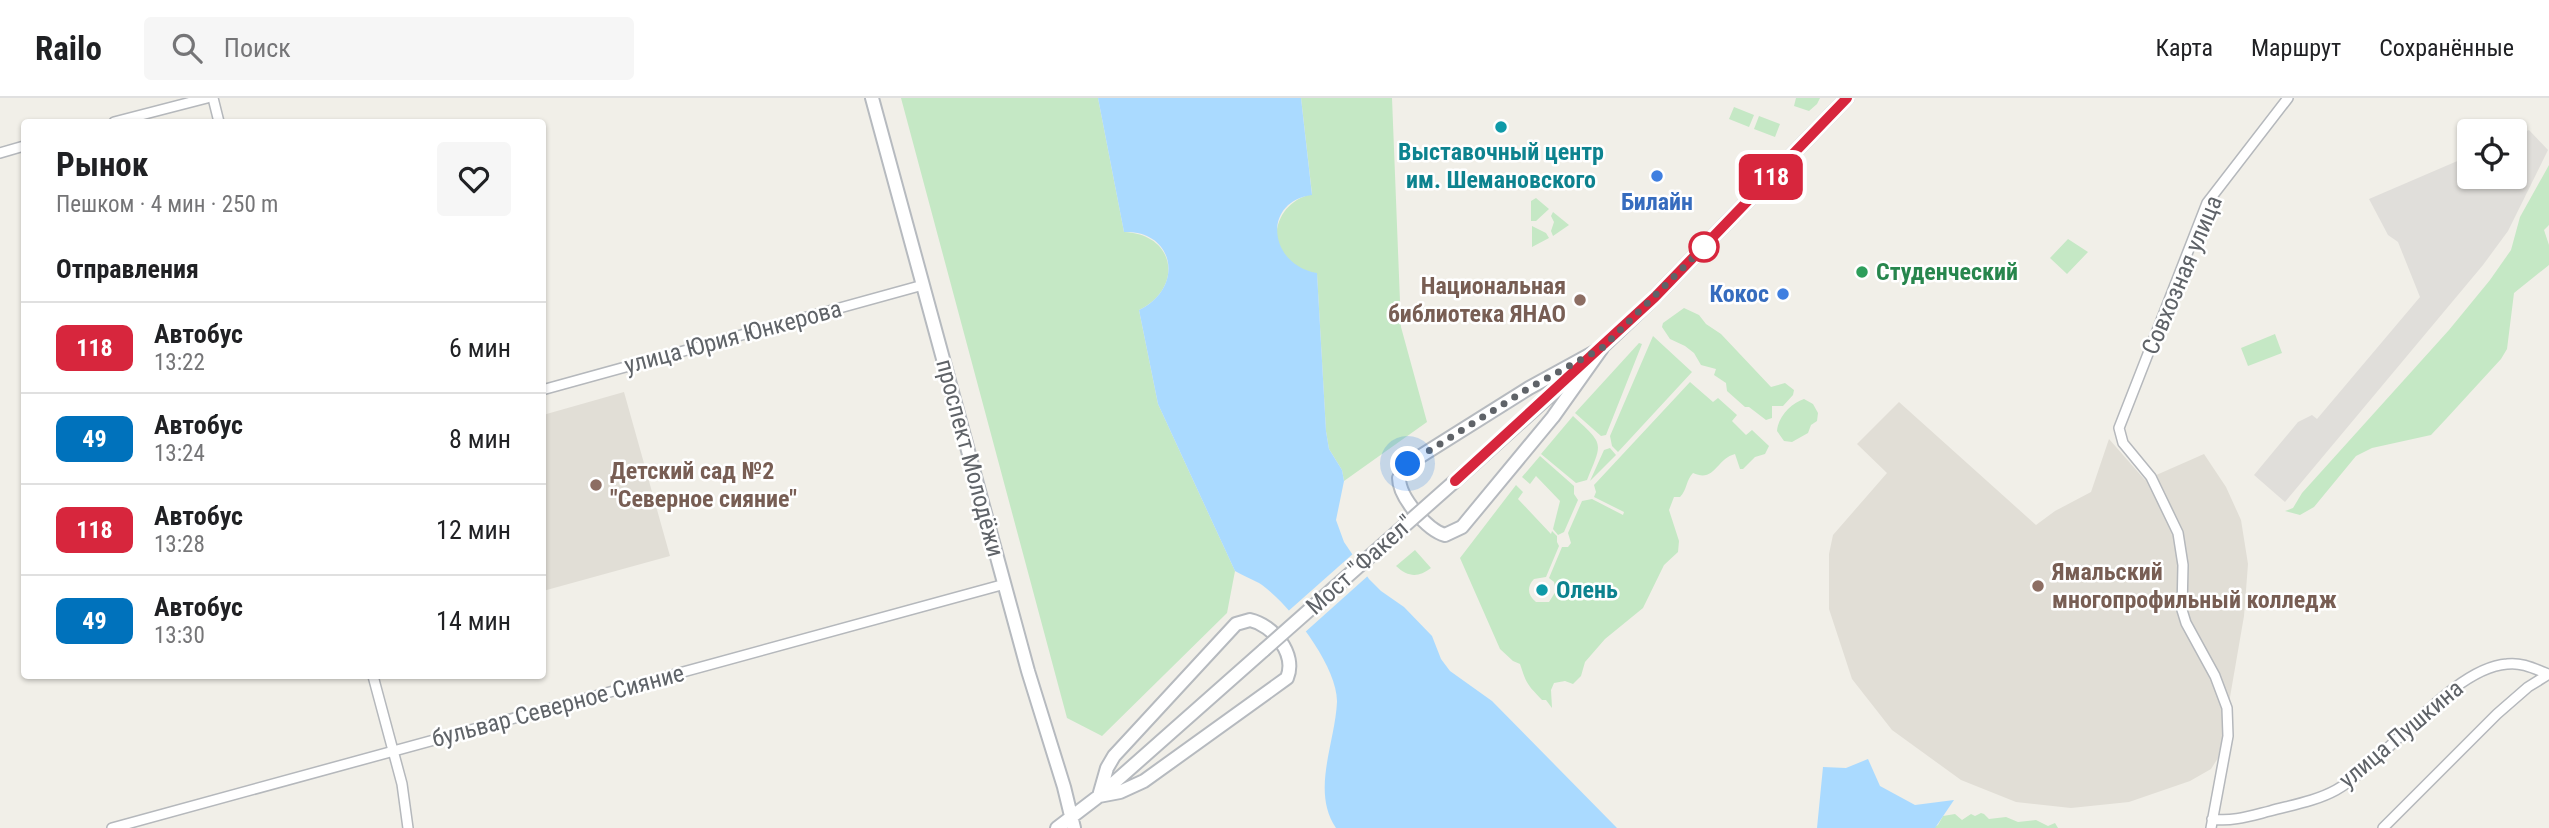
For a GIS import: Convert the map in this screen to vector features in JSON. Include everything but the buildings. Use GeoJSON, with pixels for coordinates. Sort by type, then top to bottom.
{"type":"FeatureCollection","features":[{"type":"Feature","properties":{"kind":"street"},"geometry":{"type":"LineString","coordinates":[[126,119],[207,98]]}},
{"type":"Feature","properties":{"kind":"street"},"geometry":{"type":"LineString","coordinates":[[213,98],[218,119]]}},
{"type":"Feature","properties":{"kind":"street","name":"проспект Молодёжи"},"geometry":{"type":"LineString","coordinates":[[872,98],[1073,823]]}},
{"type":"Feature","properties":{"kind":"street"},"geometry":{"type":"LineString","coordinates":[[1602,348],[1529,388],[1408,464],[1399,478],[1401,493],[1433,530],[1445,535],[1462,527],[1553,417],[1602,348],[1664,288],[1847,98]]}},
{"type":"Feature","properties":{"kind":"street","name":"Совхозная улица"},"geometry":{"type":"LineString","coordinates":[[2211,823],[2228,736],[2227,708],[2215,676],[2186,623],[2182,610],[2183,565],[2178,533],[2151,477],[2123,443],[2119,428],[2207,203],[2288,98]]}},
{"type":"Feature","properties":{"kind":"street"},"geometry":{"type":"LineString","coordinates":[[0,153],[21,147]]}},
{"type":"Feature","properties":{"kind":"street","name":"улица Юрия Юнкерова"},"geometry":{"type":"LineString","coordinates":[[546,389],[923,285]]}},
{"type":"Feature","properties":{"kind":"street","name":"Мост \"Факел\""},"geometry":{"type":"LineString","coordinates":[[1057,828],[1073,823],[1099,796],[1602,348]]}},
{"type":"Feature","properties":{"kind":"street","name":"бульвар Северное Сияние"},"geometry":{"type":"LineString","coordinates":[[112,828],[1005,584]]}},
{"type":"Feature","properties":{"kind":"street"},"geometry":{"type":"LineString","coordinates":[[1250,620],[1268,628],[1288,654],[1290,670],[1281,684],[1144,781],[1120,792],[1099,796],[1107,768],[1114,756],[1236,624],[1250,620]]}},
{"type":"Feature","properties":{"kind":"street","name":"улица Пушкина"},"geometry":{"type":"LineString","coordinates":[[2211,823],[2307,802],[2337,789],[2379,756],[2446,695],[2487,668],[2515,664],[2549,674]]}},
{"type":"Feature","properties":{"kind":"street","name":"улица Пушкина"},"geometry":{"type":"LineString","coordinates":[[2383,828],[2497,714],[2528,687],[2549,674]]}},
{"type":"Feature","properties":{"kind":"street"},"geometry":{"type":"LineString","coordinates":[[374,679],[407,809],[408,828]]}},
{"type":"Feature","properties":{"kind":"shaded area"},"geometry":{"type":"Polygon","coordinates":[[[2527,131],[2548,150],[2508,231],[2483,265],[2285,502],[2254,475],[2298,422],[2312,415],[2317,419],[2420,297],[2398,242],[2388,235],[2369,199],[2457,161],[2457,189],[2527,189],[2527,131]]]}},
{"type":"Feature","properties":{"kind":"shaded area","name":"Детский сад №2 \"Северное сияние\""},"geometry":{"type":"Polygon","coordinates":[[[624,392],[670,556],[546,590],[546,414],[624,392]]]}},
{"type":"Feature","properties":{"kind":"shaded area","name":"Ямальский многопрофильный колледж"},"geometry":{"type":"Polygon","coordinates":[[[1899,402],[2036,525],[2055,511],[2091,492],[2109,439],[2145,480],[2204,454],[2226,487],[2241,520],[2248,564],[2244,616],[2225,726],[2218,758],[2211,769],[2190,781],[2129,802],[2071,808],[2016,802],[1961,780],[1892,730],[1852,679],[1829,609],[1829,554],[1833,535],[1887,473],[1857,444],[1899,402]]]}},
{"type":"Feature","properties":{"kind":"green space"},"geometry":{"type":"Polygon","coordinates":[[[901,98],[1098,98],[1124,232],[1141,235],[1155,242],[1168,263],[1168,276],[1163,289],[1139,310],[1158,404],[1235,571],[1227,613],[1102,736],[1067,718],[901,98]]]}},
{"type":"Feature","properties":{"kind":"green space"},"geometry":{"type":"Polygon","coordinates":[[[1301,98],[1392,98],[1401,327],[1427,422],[1344,481],[1342,470],[1329,449],[1326,431],[1317,274],[1295,266],[1285,257],[1277,236],[1282,215],[1300,199],[1312,194],[1301,98]]]}},
{"type":"Feature","properties":{"kind":"green space"},"geometry":{"type":"Polygon","coordinates":[[[1796,98],[1820,98],[1809,111],[1794,106],[1796,98]]]}},
{"type":"Feature","properties":{"kind":"green space"},"geometry":{"type":"Polygon","coordinates":[[[1734,107],[1754,115],[1749,127],[1729,119],[1734,107]]]}},
{"type":"Feature","properties":{"kind":"green space"},"geometry":{"type":"Polygon","coordinates":[[[1759,116],[1780,124],[1775,137],[1754,129],[1759,116]]]}},
{"type":"Feature","properties":{"kind":"green space"},"geometry":{"type":"Polygon","coordinates":[[[2549,165],[2549,225],[2544,230],[2549,245],[2549,265],[2514,293],[2507,349],[2501,359],[2431,435],[2372,448],[2356,456],[2314,507],[2300,515],[2285,511],[2293,508],[2302,493],[2449,330],[2490,280],[2511,250],[2520,217],[2549,165]]]}},
{"type":"Feature","properties":{"kind":"green space"},"geometry":{"type":"Polygon","coordinates":[[[1536,198],[1549,209],[1536,221],[1531,221],[1531,201],[1536,198]]]}},
{"type":"Feature","properties":{"kind":"green space"},"geometry":{"type":"Polygon","coordinates":[[[1553,212],[1569,225],[1553,236],[1551,231],[1554,222],[1551,216],[1553,212]]]}},
{"type":"Feature","properties":{"kind":"green space"},"geometry":{"type":"Polygon","coordinates":[[[1532,226],[1546,233],[1549,238],[1532,247],[1532,226]]]}},
{"type":"Feature","properties":{"kind":"green space"},"geometry":{"type":"Polygon","coordinates":[[[2068,239],[2088,252],[2067,274],[2050,258],[2068,239]]]}},
{"type":"Feature","properties":{"kind":"green space"},"geometry":{"type":"Polygon","coordinates":[[[1684,308],[1699,315],[1706,324],[1721,334],[1771,387],[1785,383],[1794,390],[1783,406],[1772,406],[1772,418],[1766,420],[1749,407],[1745,407],[1727,391],[1726,383],[1714,375],[1716,369],[1701,365],[1694,353],[1670,339],[1662,327],[1663,323],[1684,308]]]}},
{"type":"Feature","properties":{"kind":"green space"},"geometry":{"type":"Polygon","coordinates":[[[2275,334],[2282,353],[2248,366],[2241,348],[2275,334]]]}},
{"type":"Feature","properties":{"kind":"green space"},"geometry":{"type":"Polygon","coordinates":[[[1653,336],[1692,372],[1618,452],[1612,446],[1610,436],[1653,336]]]}},
{"type":"Feature","properties":{"kind":"green space"},"geometry":{"type":"Polygon","coordinates":[[[1639,343],[1642,344],[1606,435],[1601,436],[1575,413],[1639,343]]]}},
{"type":"Feature","properties":{"kind":"green space"},"geometry":{"type":"Polygon","coordinates":[[[1690,382],[1713,402],[1718,398],[1737,415],[1732,421],[1746,435],[1752,430],[1769,446],[1765,454],[1755,457],[1743,469],[1740,469],[1735,454],[1724,460],[1711,473],[1693,473],[1680,497],[1674,497],[1669,510],[1679,541],[1678,552],[1664,565],[1643,608],[1605,639],[1585,662],[1581,676],[1573,684],[1565,681],[1554,683],[1551,690],[1552,708],[1530,687],[1520,664],[1500,649],[1460,558],[1516,485],[1523,492],[1518,499],[1551,534],[1552,531],[1557,536],[1559,546],[1546,577],[1534,579],[1529,588],[1536,602],[1549,602],[1556,591],[1554,582],[1549,578],[1562,547],[1568,547],[1571,543],[1568,533],[1582,501],[1592,499],[1623,515],[1624,512],[1594,497],[1594,485],[1690,382]]]}},
{"type":"Feature","properties":{"kind":"green space"},"geometry":{"type":"Polygon","coordinates":[[[1804,399],[1813,404],[1818,413],[1817,421],[1811,425],[1808,433],[1792,442],[1784,441],[1777,431],[1780,421],[1790,407],[1804,399]]]}},
{"type":"Feature","properties":{"kind":"green space"},"geometry":{"type":"Polygon","coordinates":[[[1573,416],[1591,433],[1598,444],[1596,458],[1587,480],[1576,483],[1541,454],[1573,416]]]}},
{"type":"Feature","properties":{"kind":"green space"},"geometry":{"type":"Polygon","coordinates":[[[1610,448],[1616,455],[1590,481],[1604,450],[1610,448]]]}},
{"type":"Feature","properties":{"kind":"green space"},"geometry":{"type":"Polygon","coordinates":[[[1540,456],[1574,486],[1574,494],[1578,500],[1564,532],[1558,535],[1553,529],[1560,501],[1536,476],[1530,484],[1522,477],[1540,456]]]}},
{"type":"Feature","properties":{"kind":"green space"},"geometry":{"type":"Polygon","coordinates":[[[1415,550],[1431,568],[1413,575],[1396,566],[1415,550]]]}},
{"type":"Feature","properties":{"kind":"green space"},"geometry":{"type":"Polygon","coordinates":[[[1981,813],[1989,819],[2006,817],[2018,822],[2036,820],[2048,826],[2055,823],[2058,828],[1933,828],[1943,816],[1955,814],[1962,820],[1971,814],[1975,816],[1981,813]]]}},
{"type":"Feature","properties":{"kind":"water"},"geometry":{"type":"Polygon","coordinates":[[[1098,98],[1301,98],[1312,195],[1296,200],[1285,209],[1277,234],[1281,247],[1289,258],[1301,268],[1317,273],[1326,431],[1329,449],[1342,470],[1344,481],[1336,520],[1344,542],[1369,579],[1404,607],[1432,636],[1441,659],[1450,671],[1492,701],[1617,828],[1336,828],[1325,799],[1326,767],[1337,702],[1335,687],[1320,654],[1297,620],[1271,592],[1235,571],[1158,404],[1139,310],[1154,300],[1163,288],[1168,275],[1168,262],[1163,250],[1154,240],[1141,234],[1124,232],[1098,98]]]}},
{"type":"Feature","properties":{"kind":"water"},"geometry":{"type":"Polygon","coordinates":[[[1868,759],[1880,786],[1915,805],[1954,800],[1935,828],[1817,828],[1823,767],[1846,768],[1868,759]]]}},
{"type":"Feature","properties":{"kind":"pier"},"geometry":{"type":"Polygon","coordinates":[[[1355,552],[1370,574],[1303,634],[1285,614],[1355,552]]]}},
{"type":"Feature","properties":{"kind":"bus line","name":"118"},"geometry":{"type":"LineString","coordinates":[[1455,481],[1655,297],[1847,98]]}},
{"type":"Feature","properties":{"kind":"place","name":"Выставочный центр им. Шемановского"},"geometry":{"type":"Point","coordinates":[1501,127]}},
{"type":"Feature","properties":{"kind":"place","name":"Билайн"},"geometry":{"type":"Point","coordinates":[1657,176]}},
{"type":"Feature","properties":{"kind":"place","name":"Студенческий"},"geometry":{"type":"Point","coordinates":[1862,272]}},
{"type":"Feature","properties":{"kind":"place","name":"Кокос"},"geometry":{"type":"Point","coordinates":[1783,294]}},
{"type":"Feature","properties":{"kind":"place","name":"Национальная библиотека ЯНАО"},"geometry":{"type":"Point","coordinates":[1580,300]}},
{"type":"Feature","properties":{"kind":"place","name":"Детский сад №2 \"Северное сияние\""},"geometry":{"type":"Point","coordinates":[596,485]}},
{"type":"Feature","properties":{"kind":"place","name":"Ямальский многопрофильный колледж"},"geometry":{"type":"Point","coordinates":[2038,586]}},
{"type":"Feature","properties":{"kind":"place","name":"Олень"},"geometry":{"type":"Point","coordinates":[1542,590]}},
{"type":"Feature","properties":{"kind":"route"},"geometry":{"type":"LineString","coordinates":[[1408,464],[1529,388],[1602,348],[1710,241],[1704,247]]}}]}
